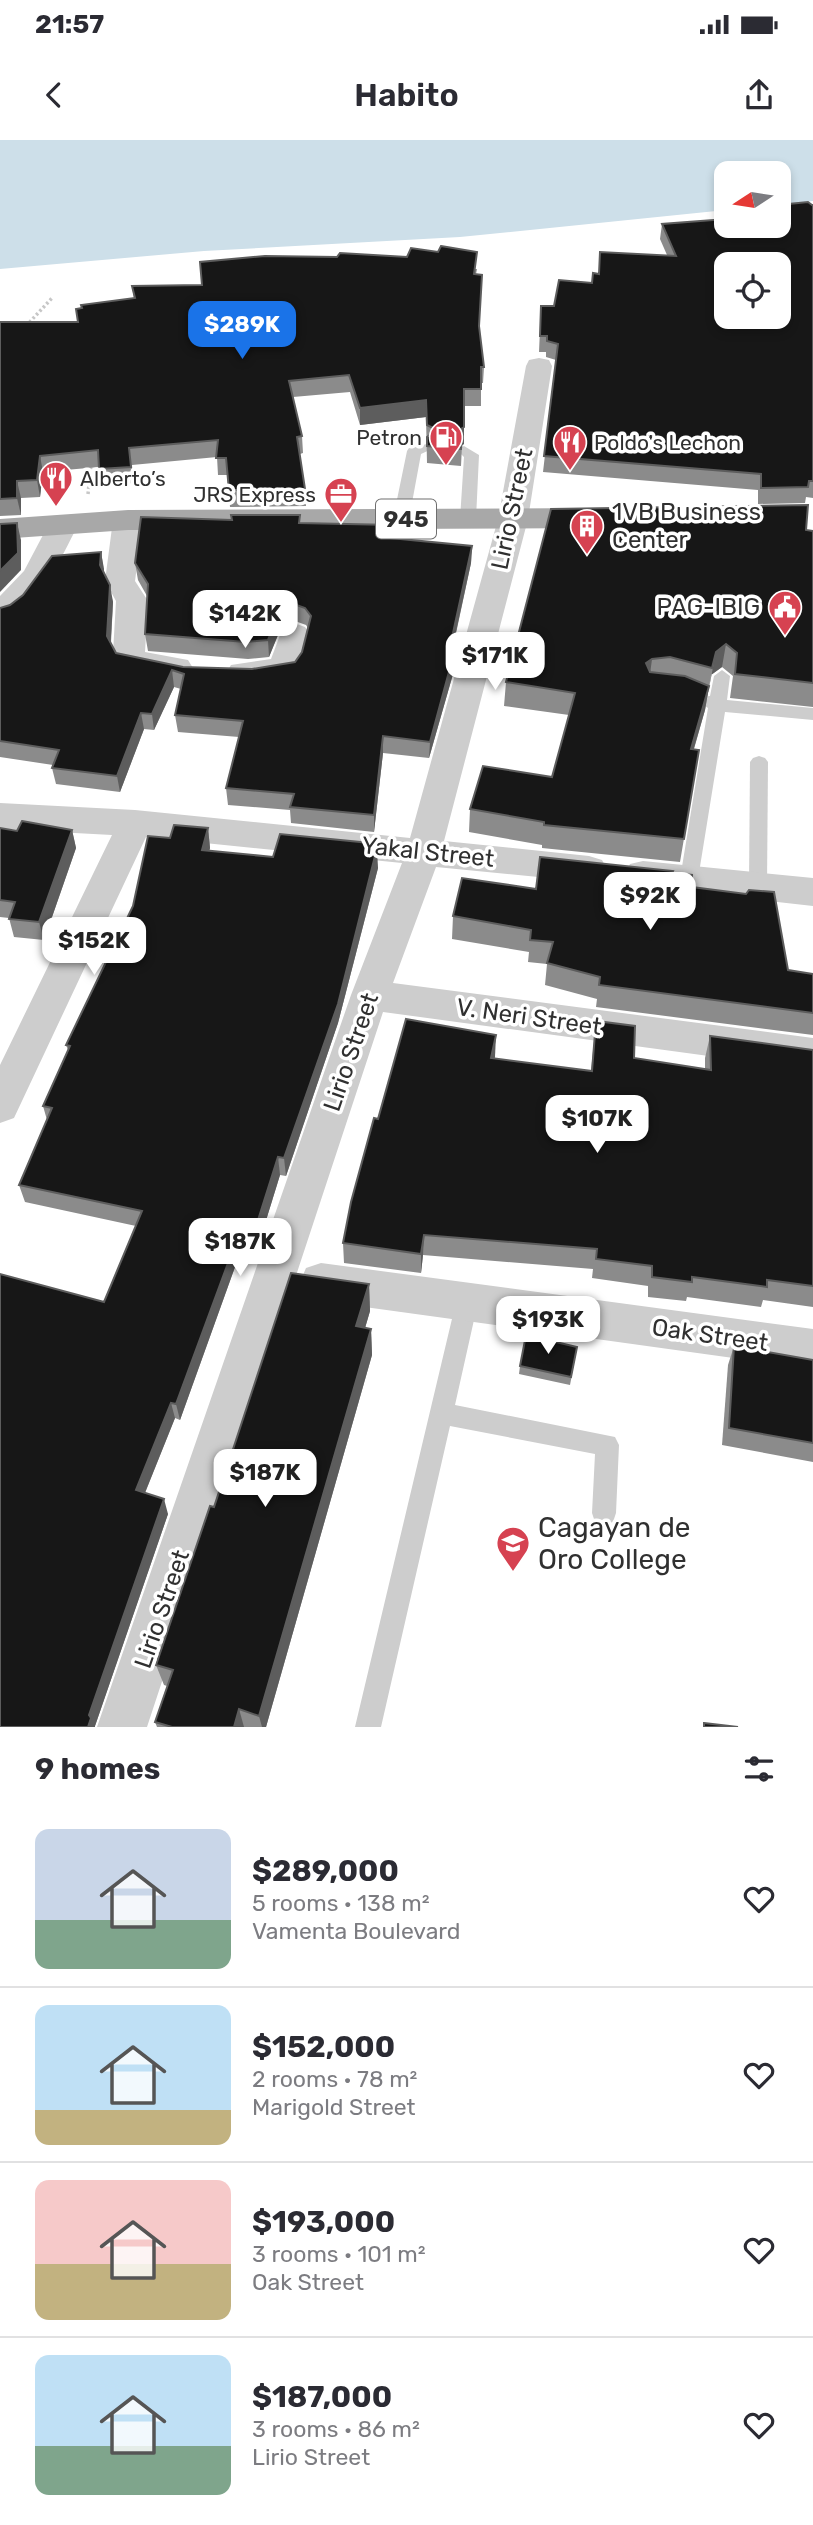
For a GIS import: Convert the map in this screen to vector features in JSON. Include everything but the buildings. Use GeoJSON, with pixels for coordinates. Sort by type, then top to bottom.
{"type":"FeatureCollection","features":[{"type":"Feature","properties":{"kind":"main road","name":"945"},"geometry":{"type":"LineString","coordinates":[[0,529],[128,520],[636,518]]}},
{"type":"Feature","properties":{"kind":"street","name":"Lirio Street"},"geometry":{"type":"LineString","coordinates":[[122,1727],[370,995],[424,852],[513,519],[540,366]]}},
{"type":"Feature","properties":{"kind":"street"},"geometry":{"type":"LineString","coordinates":[[128,520],[120,581],[132,601],[129,653],[132,662],[160,667],[248,673],[285,668],[294,634]]}},
{"type":"Feature","properties":{"kind":"street"},"geometry":{"type":"LineString","coordinates":[[0,615],[37,576],[74,524]]}},
{"type":"Feature","properties":{"kind":"street","name":"Yakal Street"},"geometry":{"type":"LineString","coordinates":[[0,816],[135,823],[813,892]]}},
{"type":"Feature","properties":{"kind":"street"},"geometry":{"type":"LineString","coordinates":[[0,1106],[135,823]]}},
{"type":"Feature","properties":{"kind":"street","name":"V. Neri Street"},"geometry":{"type":"LineString","coordinates":[[370,995],[813,1054]]}},
{"type":"Feature","properties":{"kind":"street","name":"Oak Street"},"geometry":{"type":"LineString","coordinates":[[275,1276],[813,1349]]}},
{"type":"Feature","properties":{"kind":"lane"},"geometry":{"type":"LineString","coordinates":[[401,519],[414,451],[427,448]]}},
{"type":"Feature","properties":{"kind":"lane"},"geometry":{"type":"LineString","coordinates":[[464,450],[472,455],[468,519]]}},
{"type":"Feature","properties":{"kind":"lane"},"geometry":{"type":"LineString","coordinates":[[689,879],[722,676]]}},
{"type":"Feature","properties":{"kind":"lane"},"geometry":{"type":"LineString","coordinates":[[695,695],[717,705],[813,714]]}},
{"type":"Feature","properties":{"kind":"lane"},"geometry":{"type":"LineString","coordinates":[[758,885],[760,762]]}},
{"type":"Feature","properties":{"kind":"lane"},"geometry":{"type":"LineString","coordinates":[[368,1727],[467,1302]]}},
{"type":"Feature","properties":{"kind":"lane"},"geometry":{"type":"LineString","coordinates":[[440,1413],[607,1445],[604,1513]]}},
{"type":"Feature","properties":{"kind":"path"},"geometry":{"type":"LineString","coordinates":[[18,336],[53,296]]}},
{"type":"Feature","properties":{"kind":"path"},"geometry":{"type":"LineString","coordinates":[[74,524],[91,462]]}},
{"type":"Feature","properties":{"kind":"water"},"geometry":{"type":"Polygon","coordinates":[[[0,140],[813,140],[813,201],[791,204],[791,161],[714,161],[714,211],[460,237],[204,251],[0,269],[0,140]]]}},
{"type":"Feature","properties":{"kind":"place","name":"Petron"},"geometry":{"type":"Point","coordinates":[446,467]}},
{"type":"Feature","properties":{"kind":"place","name":"Poldo's Lechon"},"geometry":{"type":"Point","coordinates":[570,472]}},
{"type":"Feature","properties":{"kind":"place","name":"Alberto’s"},"geometry":{"type":"Point","coordinates":[56,508]}},
{"type":"Feature","properties":{"kind":"place","name":"JRS Express"},"geometry":{"type":"Point","coordinates":[341,524]}},
{"type":"Feature","properties":{"kind":"place","name":"1VB Business Center"},"geometry":{"type":"Point","coordinates":[587,556]}},
{"type":"Feature","properties":{"kind":"place","name":"PAG-IBIG"},"geometry":{"type":"Point","coordinates":[785,637]}},
{"type":"Feature","properties":{"kind":"place","name":"Cagayan de Oro College"},"geometry":{"type":"Point","coordinates":[513,1573]}}]}
